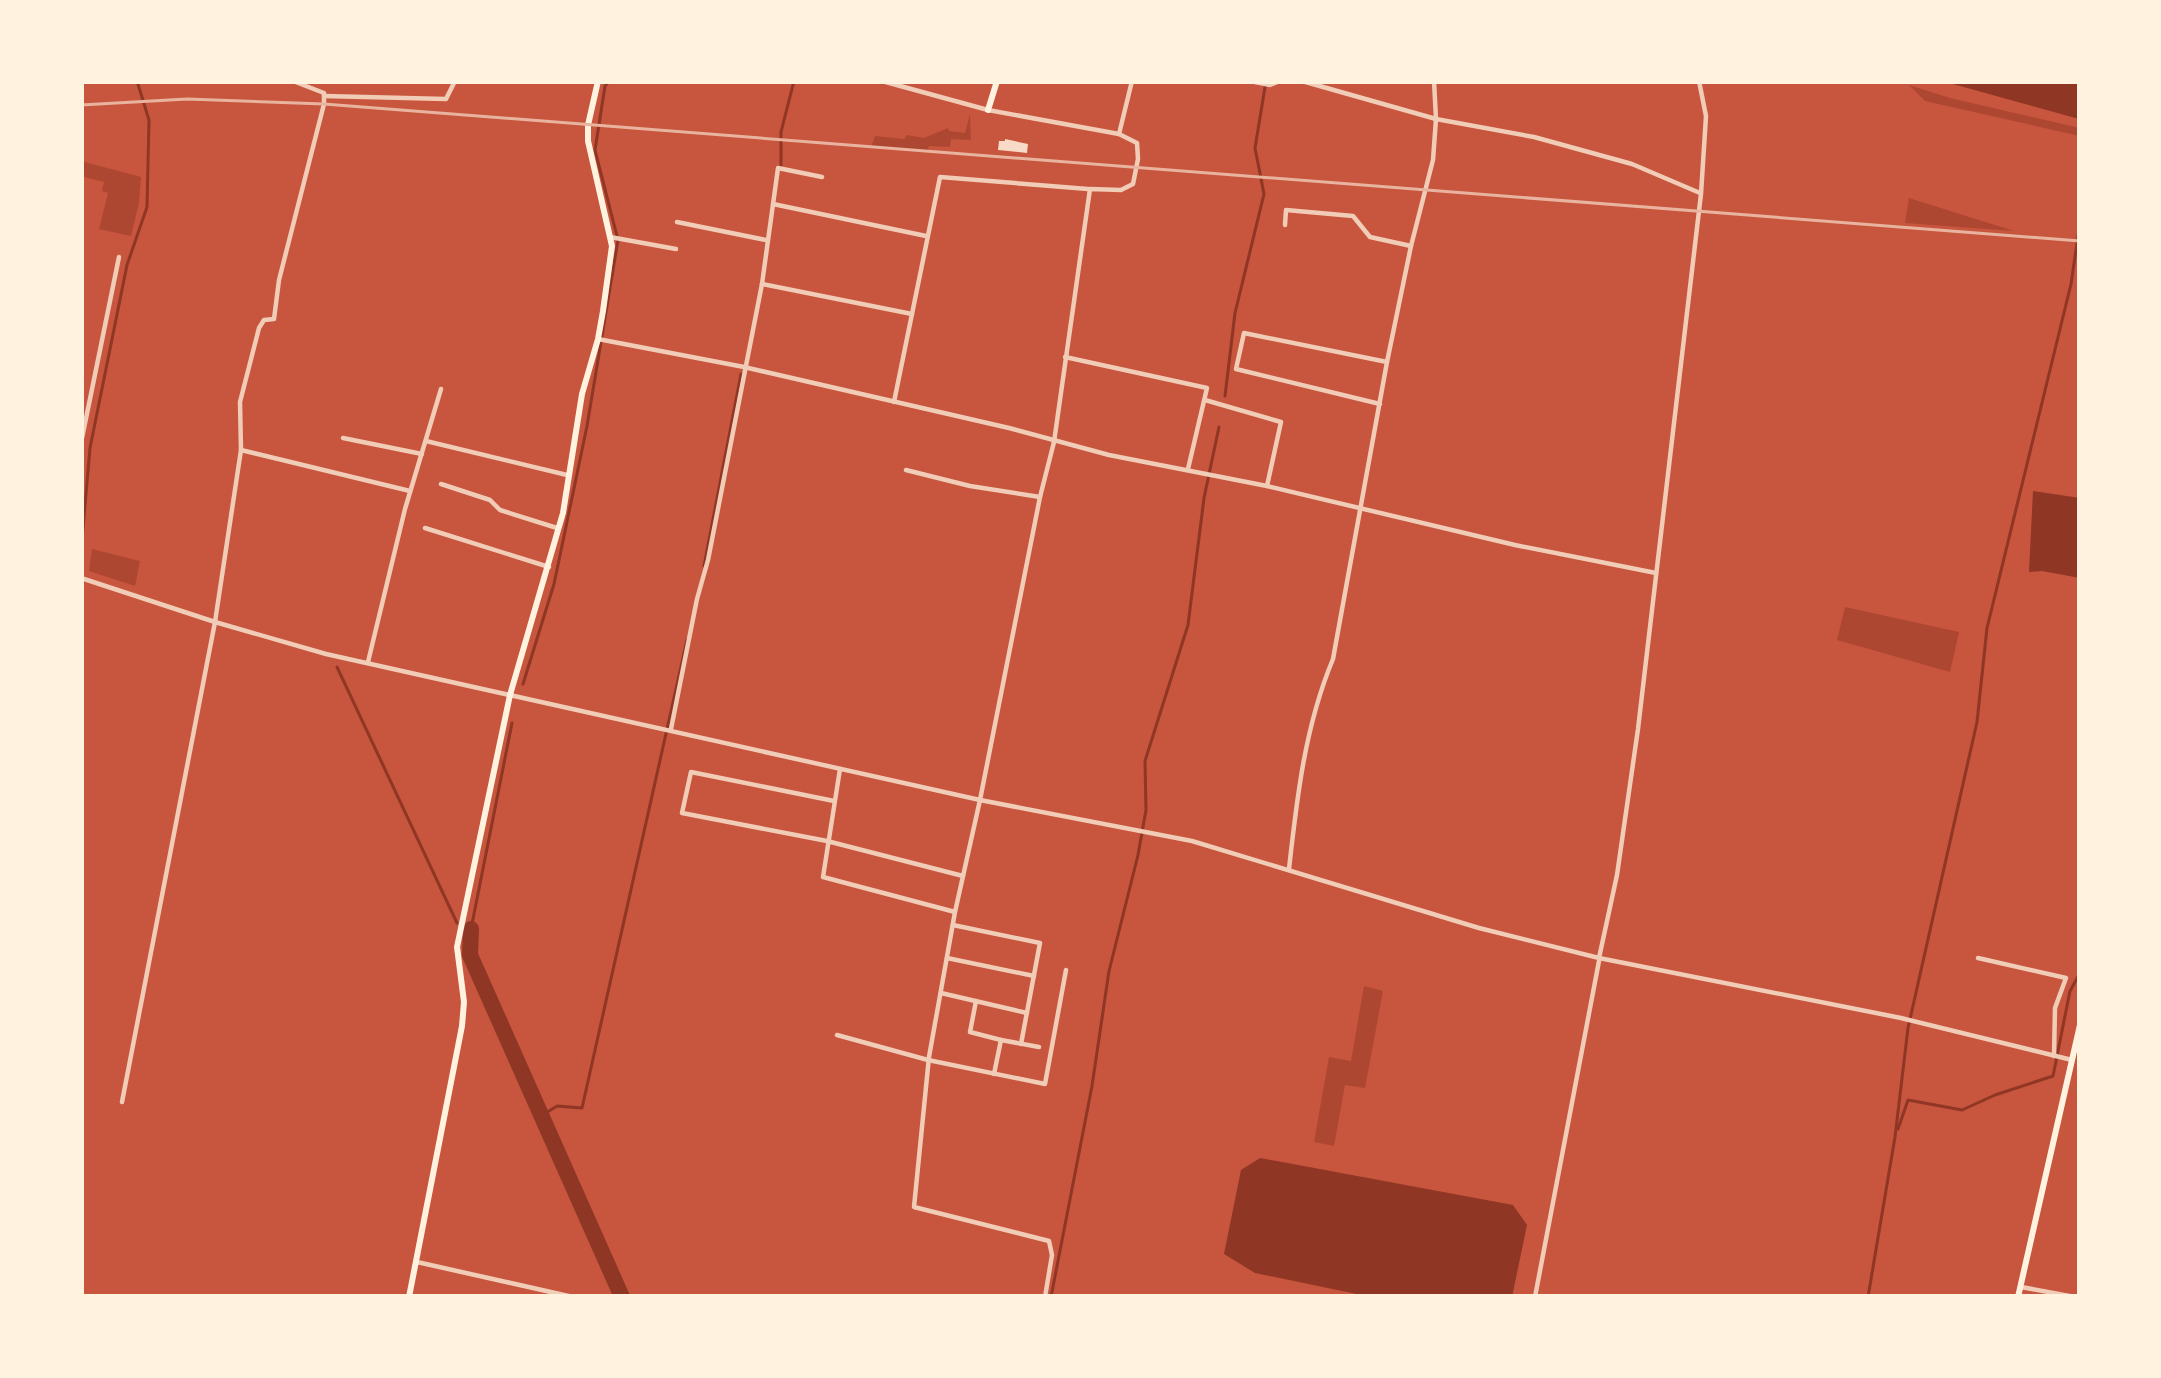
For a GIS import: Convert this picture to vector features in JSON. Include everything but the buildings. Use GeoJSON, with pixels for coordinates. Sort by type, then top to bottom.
{"type":"FeatureCollection","features":[{"type":"Feature","properties":{"kind":"main road"},"geometry":{"type":"LineString","coordinates":[[409,1297],[462,1026],[457,947],[510,695],[560,529],[582,394],[598,339],[612,245],[588,141],[598,81]]}},
{"type":"Feature","properties":{"kind":"main road"},"geometry":{"type":"LineString","coordinates":[[988,110],[997,81]]}},
{"type":"Feature","properties":{"kind":"main road"},"geometry":{"type":"LineString","coordinates":[[2019,1292],[2063,1058],[2080,1025]]}},
{"type":"Feature","properties":{"kind":"street"},"geometry":{"type":"LineString","coordinates":[[122,1102],[215,622],[241,450],[240,402],[259,328],[264,320],[274,319],[279,280],[324,96],[293,81]]}},
{"type":"Feature","properties":{"kind":"street"},"geometry":{"type":"LineString","coordinates":[[324,96],[446,99],[455,81]]}},
{"type":"Feature","properties":{"kind":"street"},"geometry":{"type":"LineString","coordinates":[[882,81],[988,110],[1119,134],[1137,143],[1138,159],[1133,184],[1121,190],[940,177],[894,402]]}},
{"type":"Feature","properties":{"kind":"street"},"geometry":{"type":"LineString","coordinates":[[1119,134],[1132,81]]}},
{"type":"Feature","properties":{"kind":"street"},"geometry":{"type":"LineString","coordinates":[[1250,81],[1267,85],[1280,81]]}},
{"type":"Feature","properties":{"kind":"street"},"geometry":{"type":"LineString","coordinates":[[1302,81],[1436,119],[1534,137],[1632,164],[1701,194]]}},
{"type":"Feature","properties":{"kind":"street"},"geometry":{"type":"LineString","coordinates":[[1288,870],[1300,778],[1318,696],[1333,659],[1387,362],[1427,190],[1436,119],[1433,81]]}},
{"type":"Feature","properties":{"kind":"street"},"geometry":{"type":"LineString","coordinates":[[1535,1297],[1623,833],[1701,194],[1706,116],[1699,81]]}},
{"type":"Feature","properties":{"kind":"street"},"geometry":{"type":"LineString","coordinates":[[671,729],[762,284],[778,168],[822,177]]}},
{"type":"Feature","properties":{"kind":"street"},"geometry":{"type":"LineString","coordinates":[[1045,1297],[1052,1255],[1049,1241],[914,1207],[928,1060],[1054,442],[1090,189]]}},
{"type":"Feature","properties":{"kind":"street"},"geometry":{"type":"LineString","coordinates":[[772,203],[926,236]]}},
{"type":"Feature","properties":{"kind":"street"},"geometry":{"type":"LineString","coordinates":[[1285,225],[1286,210],[1353,216],[1370,237],[1411,246]]}},
{"type":"Feature","properties":{"kind":"street"},"geometry":{"type":"LineString","coordinates":[[677,222],[767,241]]}},
{"type":"Feature","properties":{"kind":"street"},"geometry":{"type":"LineString","coordinates":[[610,237],[676,249]]}},
{"type":"Feature","properties":{"kind":"street"},"geometry":{"type":"LineString","coordinates":[[81,443],[119,256]]}},
{"type":"Feature","properties":{"kind":"street"},"geometry":{"type":"LineString","coordinates":[[762,284],[912,314]]}},
{"type":"Feature","properties":{"kind":"street"},"geometry":{"type":"LineString","coordinates":[[1380,404],[1236,369],[1244,333],[1387,362]]}},
{"type":"Feature","properties":{"kind":"street"},"geometry":{"type":"LineString","coordinates":[[598,339],[1656,573]]}},
{"type":"Feature","properties":{"kind":"street"},"geometry":{"type":"LineString","coordinates":[[1065,357],[1207,388],[1188,469]]}},
{"type":"Feature","properties":{"kind":"street"},"geometry":{"type":"LineString","coordinates":[[368,662],[441,389]]}},
{"type":"Feature","properties":{"kind":"street"},"geometry":{"type":"LineString","coordinates":[[1204,400],[1281,422],[1267,486]]}},
{"type":"Feature","properties":{"kind":"street"},"geometry":{"type":"LineString","coordinates":[[343,438],[422,454]]}},
{"type":"Feature","properties":{"kind":"street"},"geometry":{"type":"LineString","coordinates":[[426,441],[569,476]]}},
{"type":"Feature","properties":{"kind":"street"},"geometry":{"type":"LineString","coordinates":[[241,450],[410,491]]}},
{"type":"Feature","properties":{"kind":"street"},"geometry":{"type":"LineString","coordinates":[[906,470],[1040,497]]}},
{"type":"Feature","properties":{"kind":"street"},"geometry":{"type":"LineString","coordinates":[[441,484],[560,529]]}},
{"type":"Feature","properties":{"kind":"street"},"geometry":{"type":"LineString","coordinates":[[425,528],[549,567]]}},
{"type":"Feature","properties":{"kind":"street"},"geometry":{"type":"LineString","coordinates":[[82,578],[326,654],[980,800],[1192,841],[1479,928],[1599,958],[1908,1020],[2063,1058],[2055,1009],[2066,978],[1978,958]]}},
{"type":"Feature","properties":{"kind":"street"},"geometry":{"type":"LineString","coordinates":[[840,769],[823,878],[955,912]]}},
{"type":"Feature","properties":{"kind":"street"},"geometry":{"type":"LineString","coordinates":[[834,801],[691,772],[682,812],[827,841],[962,876]]}},
{"type":"Feature","properties":{"kind":"street"},"geometry":{"type":"LineString","coordinates":[[953,925],[1040,943],[1021,1043]]}},
{"type":"Feature","properties":{"kind":"street"},"geometry":{"type":"LineString","coordinates":[[947,958],[1034,976]]}},
{"type":"Feature","properties":{"kind":"street"},"geometry":{"type":"LineString","coordinates":[[837,1035],[1046,1084],[1066,970]]}},
{"type":"Feature","properties":{"kind":"street"},"geometry":{"type":"LineString","coordinates":[[941,993],[1027,1012]]}},
{"type":"Feature","properties":{"kind":"street"},"geometry":{"type":"LineString","coordinates":[[976,1001],[970,1033],[1039,1047]]}},
{"type":"Feature","properties":{"kind":"street"},"geometry":{"type":"LineString","coordinates":[[994,1074],[1001,1040]]}},
{"type":"Feature","properties":{"kind":"street"},"geometry":{"type":"LineString","coordinates":[[417,1262],[573,1297]]}},
{"type":"Feature","properties":{"kind":"street"},"geometry":{"type":"LineString","coordinates":[[2019,1292],[2075,1297]]}},
{"type":"Feature","properties":{"kind":"shaded area"},"geometry":{"type":"Polygon","coordinates":[[[1942,81],[2080,81],[2080,118],[2079,119],[1942,81]]]}},
{"type":"Feature","properties":{"kind":"shaded area"},"geometry":{"type":"Polygon","coordinates":[[[1909,85],[2080,128],[2080,136],[1925,101],[1909,85]]]}},
{"type":"Feature","properties":{"kind":"shaded area"},"geometry":{"type":"Polygon","coordinates":[[[970,114],[971,140],[951,139],[950,147],[929,146],[928,151],[871,147],[875,136],[924,138],[948,128],[965,133],[970,114]]]}},
{"type":"Feature","properties":{"kind":"shaded area"},"geometry":{"type":"Polygon","coordinates":[[[81,161],[141,177],[131,236],[99,229],[108,193],[102,191],[104,182],[81,176],[81,161]]]}},
{"type":"Feature","properties":{"kind":"shaded area"},"geometry":{"type":"Polygon","coordinates":[[[1909,198],[2014,231],[1905,223],[1909,198]]]}},
{"type":"Feature","properties":{"kind":"shaded area"},"geometry":{"type":"Polygon","coordinates":[[[2033,491],[2080,498],[2080,578],[2029,572],[2033,491]]]}},
{"type":"Feature","properties":{"kind":"shaded area"},"geometry":{"type":"Polygon","coordinates":[[[92,549],[140,561],[135,586],[89,571],[92,549]]]}},
{"type":"Feature","properties":{"kind":"shaded area"},"geometry":{"type":"Polygon","coordinates":[[[1845,607],[1959,632],[1950,672],[1837,640],[1845,607]]]}},
{"type":"Feature","properties":{"kind":"shaded area"},"geometry":{"type":"Polygon","coordinates":[[[1364,986],[1383,991],[1365,1088],[1345,1085],[1334,1146],[1314,1142],[1329,1057],[1351,1061],[1364,986]]]}},
{"type":"Feature","properties":{"kind":"shaded area"},"geometry":{"type":"Polygon","coordinates":[[[1260,1158],[1513,1205],[1527,1225],[1512,1297],[1371,1297],[1255,1273],[1224,1254],[1241,1170],[1260,1158]]]}},
{"type":"Feature","properties":{"kind":"waterway"},"geometry":{"type":"LineString","coordinates":[[81,551],[90,448],[127,265],[147,207],[149,120],[137,81]]}},
{"type":"Feature","properties":{"kind":"waterway"},"geometry":{"type":"LineString","coordinates":[[523,684],[554,584],[618,240],[595,150],[609,81]]}},
{"type":"Feature","properties":{"kind":"waterway"},"geometry":{"type":"LineString","coordinates":[[781,166],[781,132],[794,81]]}},
{"type":"Feature","properties":{"kind":"waterway"},"geometry":{"type":"LineString","coordinates":[[1225,396],[1235,313],[1264,194],[1255,148],[1266,81]]}},
{"type":"Feature","properties":{"kind":"waterway"},"geometry":{"type":"LineString","coordinates":[[1868,1297],[1908,1028],[1977,722],[1987,628],[2071,284],[2080,223]]}},
{"type":"Feature","properties":{"kind":"waterway"},"geometry":{"type":"LineString","coordinates":[[704,566],[741,374]]}},
{"type":"Feature","properties":{"kind":"waterway"},"geometry":{"type":"LineString","coordinates":[[1051,1297],[1109,971],[1146,810],[1145,761],[1188,625],[1204,498],[1219,427]]}},
{"type":"Feature","properties":{"kind":"waterway"},"geometry":{"type":"LineString","coordinates":[[541,1116],[557,1106],[582,1108],[687,640]]}},
{"type":"Feature","properties":{"kind":"waterway"},"geometry":{"type":"LineString","coordinates":[[337,667],[457,923]]}},
{"type":"Feature","properties":{"kind":"waterway"},"geometry":{"type":"LineString","coordinates":[[471,929],[512,723]]}},
{"type":"Feature","properties":{"kind":"waterway"},"geometry":{"type":"LineString","coordinates":[[471,929],[470,955],[622,1297]]}},
{"type":"Feature","properties":{"kind":"waterway"},"geometry":{"type":"LineString","coordinates":[[1898,1129],[1908,1100],[1962,1110],[2053,1076],[2070,991],[2080,973]]}},
{"type":"Feature","properties":{"kind":"railway"},"geometry":{"type":"LineString","coordinates":[[81,105],[187,99],[324,104],[2080,241]]}}]}
